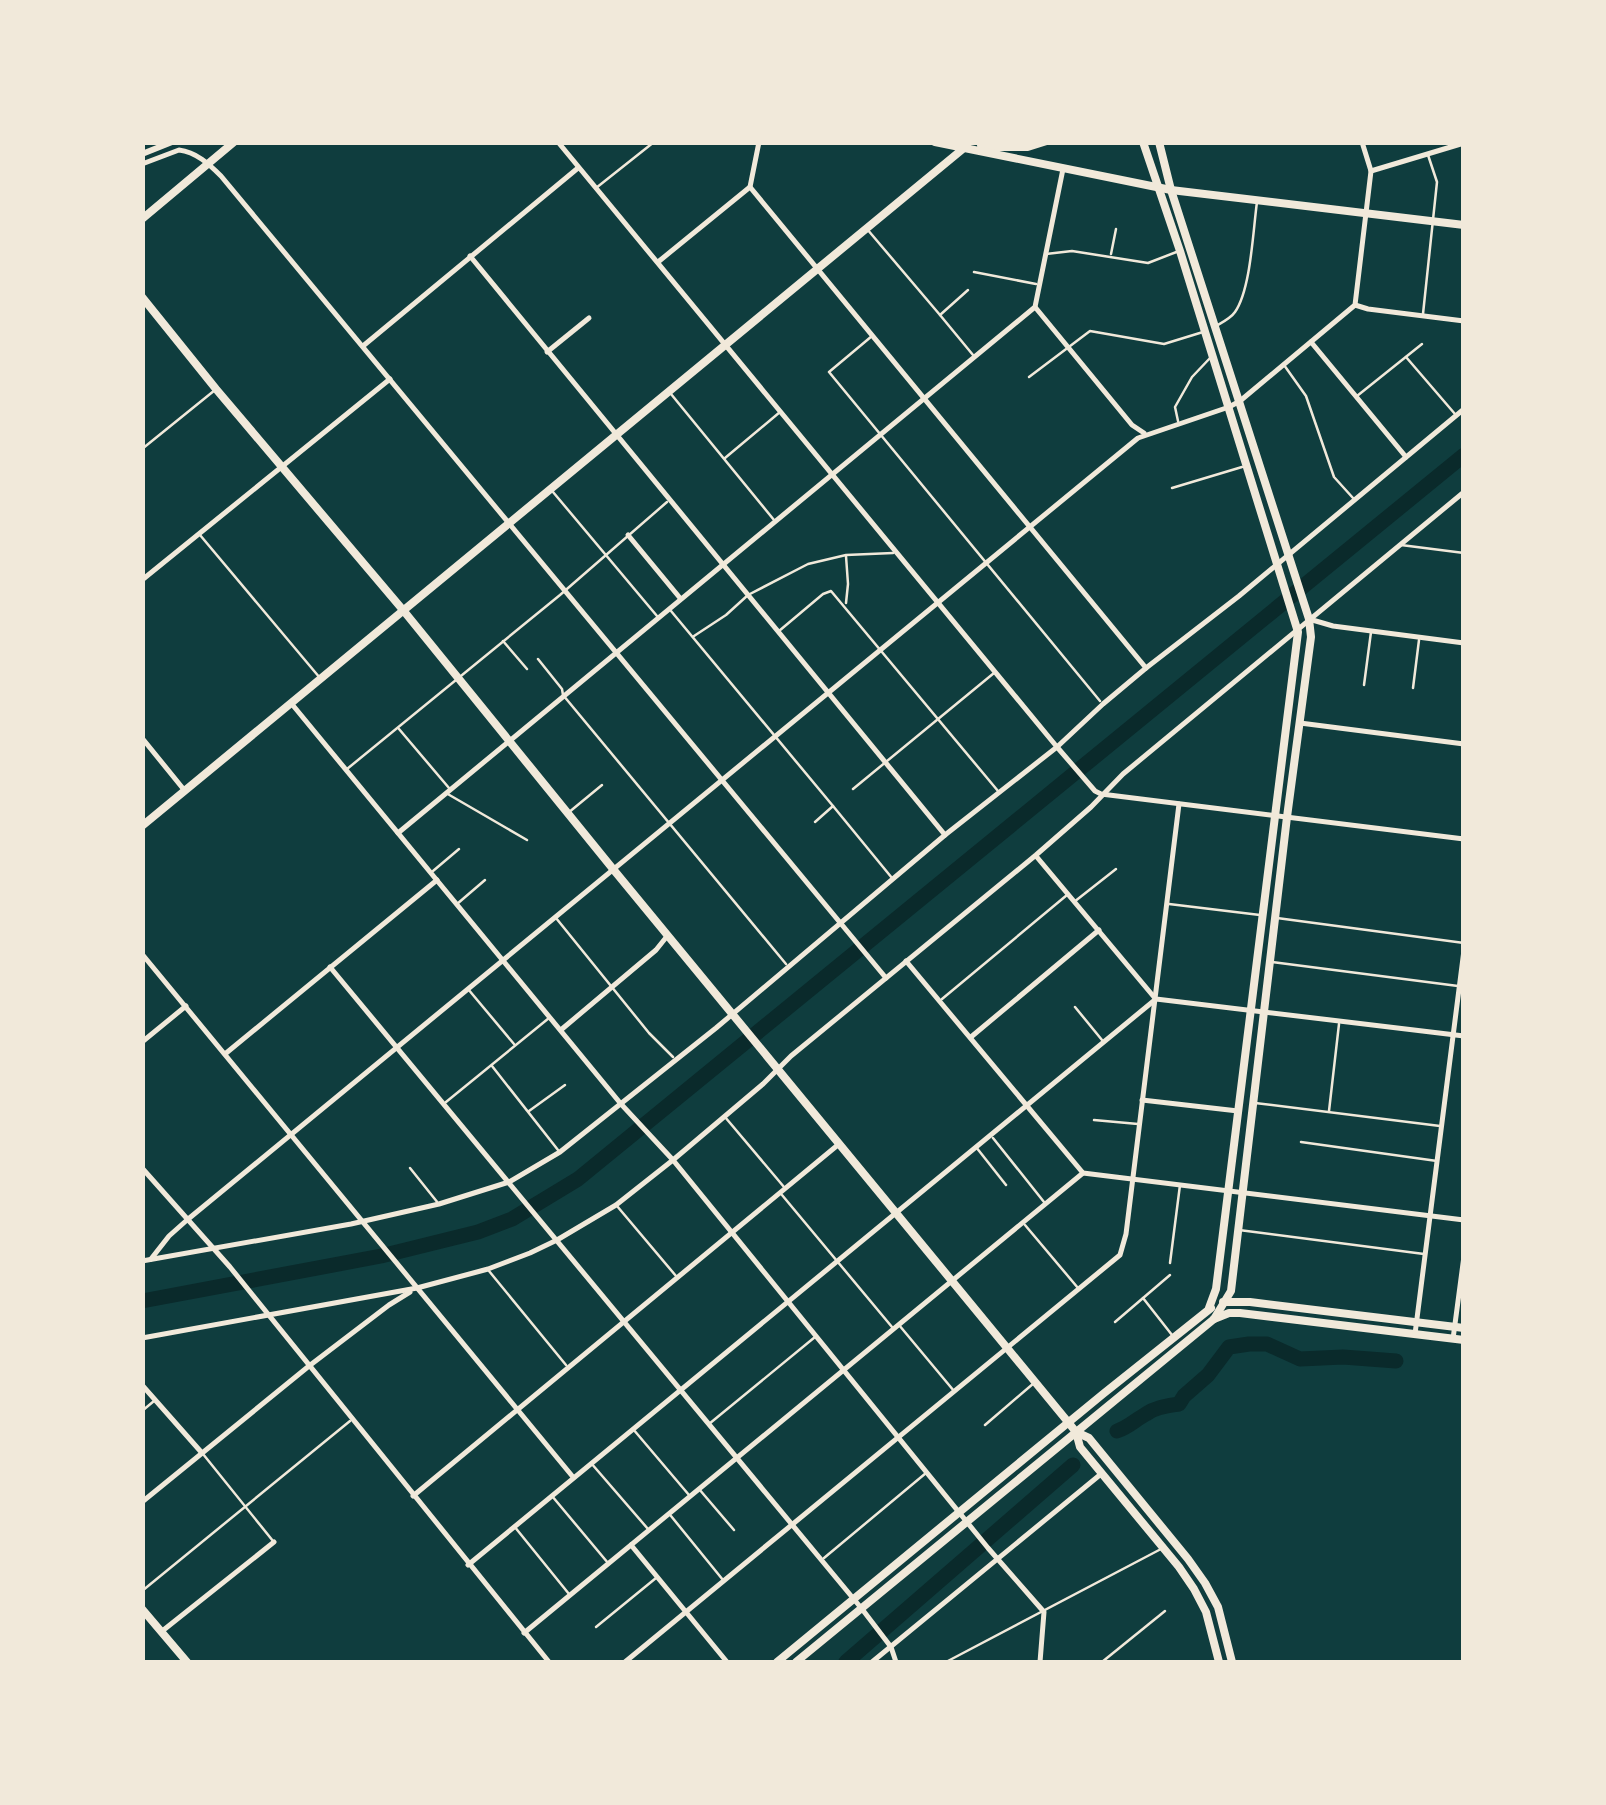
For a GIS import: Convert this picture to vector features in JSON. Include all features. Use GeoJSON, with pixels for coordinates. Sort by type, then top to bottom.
{"type":"FeatureCollection","features":[{"type":"Feature","properties":{"kind":"main road"},"geometry":{"type":"LineString","coordinates":[[142,219],[234,142]]}},
{"type":"Feature","properties":{"kind":"main road"},"geometry":{"type":"LineString","coordinates":[[935,142],[966,144],[1171,190],[1464,226]]}},
{"type":"Feature","properties":{"kind":"main road"},"geometry":{"type":"LineString","coordinates":[[1144,142],[1298,628],[1216,1289],[1209,1308]]}},
{"type":"Feature","properties":{"kind":"main road"},"geometry":{"type":"LineString","coordinates":[[1158,142],[1311,637],[1231,1291],[1214,1319]]}},
{"type":"Feature","properties":{"kind":"main road"},"geometry":{"type":"LineString","coordinates":[[142,826],[966,144]]}},
{"type":"Feature","properties":{"kind":"main road"},"geometry":{"type":"LineString","coordinates":[[142,297],[1076,1432],[1080,1447],[1194,1589],[1206,1612],[1219,1662]]}},
{"type":"Feature","properties":{"kind":"main road"},"geometry":{"type":"LineString","coordinates":[[1216,1289],[1234,1312]]}},
{"type":"Feature","properties":{"kind":"main road"},"geometry":{"type":"LineString","coordinates":[[1231,1291],[1238,1301]]}},
{"type":"Feature","properties":{"kind":"main road"},"geometry":{"type":"LineString","coordinates":[[777,1662],[1209,1308],[1238,1301],[1459,1328]]}},
{"type":"Feature","properties":{"kind":"main road"},"geometry":{"type":"LineString","coordinates":[[796,1662],[1214,1319],[1234,1312],[1464,1340]]}},
{"type":"Feature","properties":{"kind":"main road"},"geometry":{"type":"LineString","coordinates":[[1076,1432],[1089,1438],[1205,1583],[1218,1607],[1232,1662]]}},
{"type":"Feature","properties":{"kind":"main road"},"geometry":{"type":"LineString","coordinates":[[142,1609],[146,1620],[187,1662]]}},
{"type":"Feature","properties":{"kind":"street"},"geometry":{"type":"LineString","coordinates":[[142,154],[172,142]]}},
{"type":"Feature","properties":{"kind":"street"},"geometry":{"type":"LineString","coordinates":[[558,142],[1091,787],[1102,794],[1464,839]]}},
{"type":"Feature","properties":{"kind":"street"},"geometry":{"type":"LineString","coordinates":[[658,262],[750,187],[760,142]]}},
{"type":"Feature","properties":{"kind":"street"},"geometry":{"type":"LineString","coordinates":[[966,144],[994,142]]}},
{"type":"Feature","properties":{"kind":"street"},"geometry":{"type":"LineString","coordinates":[[966,144],[1028,148],[1048,142]]}},
{"type":"Feature","properties":{"kind":"street"},"geometry":{"type":"LineString","coordinates":[[152,1259],[169,1236],[188,1220],[1138,438],[1229,407],[1355,305],[1371,171],[1362,142]]}},
{"type":"Feature","properties":{"kind":"street"},"geometry":{"type":"LineString","coordinates":[[1371,171],[1464,143]]}},
{"type":"Feature","properties":{"kind":"street"},"geometry":{"type":"LineString","coordinates":[[142,164],[179,150],[208,164],[886,978]]}},
{"type":"Feature","properties":{"kind":"street"},"geometry":{"type":"LineString","coordinates":[[363,346],[578,168]]}},
{"type":"Feature","properties":{"kind":"street"},"geometry":{"type":"LineString","coordinates":[[398,833],[1035,307],[1063,168]]}},
{"type":"Feature","properties":{"kind":"street"},"geometry":{"type":"LineString","coordinates":[[750,187],[1146,668]]}},
{"type":"Feature","properties":{"kind":"street"},"geometry":{"type":"LineString","coordinates":[[470,256],[945,835]]}},
{"type":"Feature","properties":{"kind":"street"},"geometry":{"type":"LineString","coordinates":[[1355,305],[1464,321]]}},
{"type":"Feature","properties":{"kind":"street"},"geometry":{"type":"LineString","coordinates":[[1035,307],[1132,425],[1145,434]]}},
{"type":"Feature","properties":{"kind":"street"},"geometry":{"type":"LineString","coordinates":[[547,352],[589,318]]}},
{"type":"Feature","properties":{"kind":"street"},"geometry":{"type":"LineString","coordinates":[[1311,342],[1406,457]]}},
{"type":"Feature","properties":{"kind":"street"},"geometry":{"type":"LineString","coordinates":[[142,580],[390,379]]}},
{"type":"Feature","properties":{"kind":"street"},"geometry":{"type":"LineString","coordinates":[[142,1261],[439,1204],[509,1182],[560,1152],[1464,409]]}},
{"type":"Feature","properties":{"kind":"street"},"geometry":{"type":"LineString","coordinates":[[142,1338],[418,1288],[488,1269],[557,1240],[616,1205],[1036,855],[1308,619],[1464,492]]}},
{"type":"Feature","properties":{"kind":"street"},"geometry":{"type":"LineString","coordinates":[[628,535],[680,598]]}},
{"type":"Feature","properties":{"kind":"street"},"geometry":{"type":"LineString","coordinates":[[1308,619],[1334,626],[1464,642]]}},
{"type":"Feature","properties":{"kind":"street"},"geometry":{"type":"LineString","coordinates":[[291,703],[1044,1612],[1040,1662]]}},
{"type":"Feature","properties":{"kind":"street"},"geometry":{"type":"LineString","coordinates":[[1300,723],[1464,744]]}},
{"type":"Feature","properties":{"kind":"street"},"geometry":{"type":"LineString","coordinates":[[142,738],[185,791]]}},
{"type":"Feature","properties":{"kind":"street"},"geometry":{"type":"LineString","coordinates":[[625,1662],[1123,1250],[1179,804]]}},
{"type":"Feature","properties":{"kind":"street"},"geometry":{"type":"LineString","coordinates":[[1036,855],[1156,999],[1464,1036]]}},
{"type":"Feature","properties":{"kind":"street"},"geometry":{"type":"LineString","coordinates":[[225,1054],[437,880]]}},
{"type":"Feature","properties":{"kind":"street"},"geometry":{"type":"LineString","coordinates":[[970,1038],[1099,930]]}},
{"type":"Feature","properties":{"kind":"street"},"geometry":{"type":"LineString","coordinates":[[560,1030],[656,950],[668,935]]}},
{"type":"Feature","properties":{"kind":"street"},"geometry":{"type":"LineString","coordinates":[[1415,1334],[1464,946]]}},
{"type":"Feature","properties":{"kind":"street"},"geometry":{"type":"LineString","coordinates":[[142,954],[573,1477]]}},
{"type":"Feature","properties":{"kind":"street"},"geometry":{"type":"LineString","coordinates":[[906,961],[1082,1173],[1464,1220]]}},
{"type":"Feature","properties":{"kind":"street"},"geometry":{"type":"LineString","coordinates":[[330,967],[862,1608],[892,1647],[896,1662]]}},
{"type":"Feature","properties":{"kind":"street"},"geometry":{"type":"LineString","coordinates":[[468,1565],[1156,999]]}},
{"type":"Feature","properties":{"kind":"street"},"geometry":{"type":"LineString","coordinates":[[142,1042],[186,1006]]}},
{"type":"Feature","properties":{"kind":"street"},"geometry":{"type":"LineString","coordinates":[[1142,1100],[1238,1111]]}},
{"type":"Feature","properties":{"kind":"street"},"geometry":{"type":"LineString","coordinates":[[413,1496],[839,1144]]}},
{"type":"Feature","properties":{"kind":"street"},"geometry":{"type":"LineString","coordinates":[[142,1168],[260,1302],[549,1662]]}},
{"type":"Feature","properties":{"kind":"street"},"geometry":{"type":"LineString","coordinates":[[524,1632],[1082,1173]]}},
{"type":"Feature","properties":{"kind":"street"},"geometry":{"type":"LineString","coordinates":[[1453,1339],[1459,1328],[1464,1256]]}},
{"type":"Feature","properties":{"kind":"street"},"geometry":{"type":"LineString","coordinates":[[144,1498],[388,1305],[418,1288]]}},
{"type":"Feature","properties":{"kind":"street"},"geometry":{"type":"LineString","coordinates":[[142,1386],[202,1453]]}},
{"type":"Feature","properties":{"kind":"street"},"geometry":{"type":"LineString","coordinates":[[872,1662],[1102,1473]]}},
{"type":"Feature","properties":{"kind":"street"},"geometry":{"type":"LineString","coordinates":[[161,1632],[274,1542]]}},
{"type":"Feature","properties":{"kind":"street"},"geometry":{"type":"LineString","coordinates":[[631,1545],[727,1662]]}},
{"type":"Feature","properties":{"kind":"lane"},"geometry":{"type":"LineString","coordinates":[[596,188],[654,142]]}},
{"type":"Feature","properties":{"kind":"lane"},"geometry":{"type":"LineString","coordinates":[[1422,316],[1438,182],[1427,153]]}},
{"type":"Feature","properties":{"kind":"lane"},"geometry":{"type":"LineString","coordinates":[[1216,326],[1234,314],[1240,300],[1257,201]]}},
{"type":"Feature","properties":{"kind":"lane"},"geometry":{"type":"LineString","coordinates":[[866,229],[974,356]]}},
{"type":"Feature","properties":{"kind":"lane"},"geometry":{"type":"LineString","coordinates":[[1111,256],[1116,229]]}},
{"type":"Feature","properties":{"kind":"lane"},"geometry":{"type":"LineString","coordinates":[[1045,254],[1072,251],[1148,264],[1180,251]]}},
{"type":"Feature","properties":{"kind":"lane"},"geometry":{"type":"LineString","coordinates":[[974,272],[1039,285]]}},
{"type":"Feature","properties":{"kind":"lane"},"geometry":{"type":"LineString","coordinates":[[940,315],[968,290]]}},
{"type":"Feature","properties":{"kind":"lane"},"geometry":{"type":"LineString","coordinates":[[1029,377],[1090,331],[1164,344],[1205,332]]}},
{"type":"Feature","properties":{"kind":"lane"},"geometry":{"type":"LineString","coordinates":[[873,336],[829,372],[1103,704]]}},
{"type":"Feature","properties":{"kind":"lane"},"geometry":{"type":"LineString","coordinates":[[1357,396],[1422,344]]}},
{"type":"Feature","properties":{"kind":"lane"},"geometry":{"type":"LineString","coordinates":[[1178,422],[1175,407],[1192,377],[1213,356]]}},
{"type":"Feature","properties":{"kind":"lane"},"geometry":{"type":"LineString","coordinates":[[1406,356],[1456,415]]}},
{"type":"Feature","properties":{"kind":"lane"},"geometry":{"type":"LineString","coordinates":[[1283,364],[1306,396],[1334,477],[1354,499]]}},
{"type":"Feature","properties":{"kind":"lane"},"geometry":{"type":"LineString","coordinates":[[142,450],[216,389]]}},
{"type":"Feature","properties":{"kind":"lane"},"geometry":{"type":"LineString","coordinates":[[669,392],[775,521]]}},
{"type":"Feature","properties":{"kind":"lane"},"geometry":{"type":"LineString","coordinates":[[724,458],[781,411]]}},
{"type":"Feature","properties":{"kind":"lane"},"geometry":{"type":"LineString","coordinates":[[1172,488],[1247,465]]}},
{"type":"Feature","properties":{"kind":"lane"},"geometry":{"type":"LineString","coordinates":[[551,490],[658,617]]}},
{"type":"Feature","properties":{"kind":"lane"},"geometry":{"type":"LineString","coordinates":[[346,770],[669,500]]}},
{"type":"Feature","properties":{"kind":"lane"},"geometry":{"type":"LineString","coordinates":[[199,534],[321,678]]}},
{"type":"Feature","properties":{"kind":"lane"},"geometry":{"type":"LineString","coordinates":[[1400,545],[1464,554]]}},
{"type":"Feature","properties":{"kind":"lane"},"geometry":{"type":"LineString","coordinates":[[693,636],[748,595],[808,564],[846,555],[898,553]]}},
{"type":"Feature","properties":{"kind":"lane"},"geometry":{"type":"LineString","coordinates":[[846,555],[846,607]]}},
{"type":"Feature","properties":{"kind":"lane"},"geometry":{"type":"LineString","coordinates":[[778,632],[828,591],[835,595],[999,793]]}},
{"type":"Feature","properties":{"kind":"lane"},"geometry":{"type":"LineString","coordinates":[[669,608],[893,879]]}},
{"type":"Feature","properties":{"kind":"lane"},"geometry":{"type":"LineString","coordinates":[[1364,685],[1371,631]]}},
{"type":"Feature","properties":{"kind":"lane"},"geometry":{"type":"LineString","coordinates":[[1413,688],[1419,638]]}},
{"type":"Feature","properties":{"kind":"lane"},"geometry":{"type":"LineString","coordinates":[[503,641],[527,670]]}},
{"type":"Feature","properties":{"kind":"lane"},"geometry":{"type":"LineString","coordinates":[[538,660],[788,966]]}},
{"type":"Feature","properties":{"kind":"lane"},"geometry":{"type":"LineString","coordinates":[[852,789],[995,672]]}},
{"type":"Feature","properties":{"kind":"lane"},"geometry":{"type":"LineString","coordinates":[[398,728],[447,791],[526,840]]}},
{"type":"Feature","properties":{"kind":"lane"},"geometry":{"type":"LineString","coordinates":[[567,813],[602,786]]}},
{"type":"Feature","properties":{"kind":"lane"},"geometry":{"type":"LineString","coordinates":[[815,822],[833,806]]}},
{"type":"Feature","properties":{"kind":"lane"},"geometry":{"type":"LineString","coordinates":[[430,873],[459,850]]}},
{"type":"Feature","properties":{"kind":"lane"},"geometry":{"type":"LineString","coordinates":[[1074,902],[1116,869]]}},
{"type":"Feature","properties":{"kind":"lane"},"geometry":{"type":"LineString","coordinates":[[457,904],[486,880]]}},
{"type":"Feature","properties":{"kind":"lane"},"geometry":{"type":"LineString","coordinates":[[940,1001],[1068,894]]}},
{"type":"Feature","properties":{"kind":"lane"},"geometry":{"type":"LineString","coordinates":[[1167,904],[1262,916]]}},
{"type":"Feature","properties":{"kind":"lane"},"geometry":{"type":"LineString","coordinates":[[555,917],[650,1034],[676,1060]]}},
{"type":"Feature","properties":{"kind":"lane"},"geometry":{"type":"LineString","coordinates":[[1275,918],[1464,946]]}},
{"type":"Feature","properties":{"kind":"lane"},"geometry":{"type":"LineString","coordinates":[[1269,962],[1459,986]]}},
{"type":"Feature","properties":{"kind":"lane"},"geometry":{"type":"LineString","coordinates":[[468,989],[515,1046]]}},
{"type":"Feature","properties":{"kind":"lane"},"geometry":{"type":"LineString","coordinates":[[1075,1008],[1103,1041]]}},
{"type":"Feature","properties":{"kind":"lane"},"geometry":{"type":"LineString","coordinates":[[444,1104],[550,1017]]}},
{"type":"Feature","properties":{"kind":"lane"},"geometry":{"type":"LineString","coordinates":[[1328,1112],[1340,1021]]}},
{"type":"Feature","properties":{"kind":"lane"},"geometry":{"type":"LineString","coordinates":[[491,1065],[560,1152]]}},
{"type":"Feature","properties":{"kind":"lane"},"geometry":{"type":"LineString","coordinates":[[528,1112],[565,1084]]}},
{"type":"Feature","properties":{"kind":"lane"},"geometry":{"type":"LineString","coordinates":[[1252,1103],[1442,1126]]}},
{"type":"Feature","properties":{"kind":"lane"},"geometry":{"type":"LineString","coordinates":[[724,1116],[837,1260],[954,1391]]}},
{"type":"Feature","properties":{"kind":"lane"},"geometry":{"type":"LineString","coordinates":[[1094,1120],[1140,1124]]}},
{"type":"Feature","properties":{"kind":"lane"},"geometry":{"type":"LineString","coordinates":[[990,1134],[1045,1203]]}},
{"type":"Feature","properties":{"kind":"lane"},"geometry":{"type":"LineString","coordinates":[[1301,1142],[1438,1161]]}},
{"type":"Feature","properties":{"kind":"lane"},"geometry":{"type":"LineString","coordinates":[[975,1146],[1006,1185]]}},
{"type":"Feature","properties":{"kind":"lane"},"geometry":{"type":"LineString","coordinates":[[410,1168],[439,1204]]}},
{"type":"Feature","properties":{"kind":"lane"},"geometry":{"type":"LineString","coordinates":[[1170,1263],[1180,1184]]}},
{"type":"Feature","properties":{"kind":"lane"},"geometry":{"type":"LineString","coordinates":[[616,1205],[678,1278]]}},
{"type":"Feature","properties":{"kind":"lane"},"geometry":{"type":"LineString","coordinates":[[1022,1222],[1080,1289]]}},
{"type":"Feature","properties":{"kind":"lane"},"geometry":{"type":"LineString","coordinates":[[1237,1230],[1426,1254]]}},
{"type":"Feature","properties":{"kind":"lane"},"geometry":{"type":"LineString","coordinates":[[488,1269],[568,1368]]}},
{"type":"Feature","properties":{"kind":"lane"},"geometry":{"type":"LineString","coordinates":[[1116,1322],[1170,1275]]}},
{"type":"Feature","properties":{"kind":"lane"},"geometry":{"type":"LineString","coordinates":[[1143,1298],[1173,1336]]}},
{"type":"Feature","properties":{"kind":"lane"},"geometry":{"type":"LineString","coordinates":[[708,1425],[816,1336]]}},
{"type":"Feature","properties":{"kind":"lane"},"geometry":{"type":"LineString","coordinates":[[986,1426],[1035,1382]]}},
{"type":"Feature","properties":{"kind":"lane"},"geometry":{"type":"LineString","coordinates":[[142,1410],[155,1400]]}},
{"type":"Feature","properties":{"kind":"lane"},"geometry":{"type":"LineString","coordinates":[[142,1591],[352,1419]]}},
{"type":"Feature","properties":{"kind":"lane"},"geometry":{"type":"LineString","coordinates":[[633,1428],[690,1497]]}},
{"type":"Feature","properties":{"kind":"lane"},"geometry":{"type":"LineString","coordinates":[[202,1453],[274,1542]]}},
{"type":"Feature","properties":{"kind":"lane"},"geometry":{"type":"LineString","coordinates":[[591,1463],[649,1530]]}},
{"type":"Feature","properties":{"kind":"lane"},"geometry":{"type":"LineString","coordinates":[[820,1561],[927,1472]]}},
{"type":"Feature","properties":{"kind":"lane"},"geometry":{"type":"LineString","coordinates":[[699,1489],[734,1530]]}},
{"type":"Feature","properties":{"kind":"lane"},"geometry":{"type":"LineString","coordinates":[[552,1495],[609,1564]]}},
{"type":"Feature","properties":{"kind":"lane"},"geometry":{"type":"LineString","coordinates":[[669,1514],[724,1582]]}},
{"type":"Feature","properties":{"kind":"lane"},"geometry":{"type":"LineString","coordinates":[[514,1526],[570,1595]]}},
{"type":"Feature","properties":{"kind":"lane"},"geometry":{"type":"LineString","coordinates":[[946,1662],[1163,1548]]}},
{"type":"Feature","properties":{"kind":"lane"},"geometry":{"type":"LineString","coordinates":[[596,1627],[657,1577]]}},
{"type":"Feature","properties":{"kind":"lane"},"geometry":{"type":"LineString","coordinates":[[1102,1662],[1165,1610]]}},
{"type":"Feature","properties":{"kind":"waterway"},"geometry":{"type":"LineString","coordinates":[[142,1301],[381,1256],[478,1232],[512,1219],[578,1179],[1464,455]]}},
{"type":"Feature","properties":{"kind":"waterway"},"geometry":{"type":"LineString","coordinates":[[1117,1431],[1154,1410],[1179,1404],[1229,1347],[1267,1344],[1300,1359],[1396,1361]]}},
{"type":"Feature","properties":{"kind":"waterway"},"geometry":{"type":"LineString","coordinates":[[846,1662],[1073,1465]]}}]}
